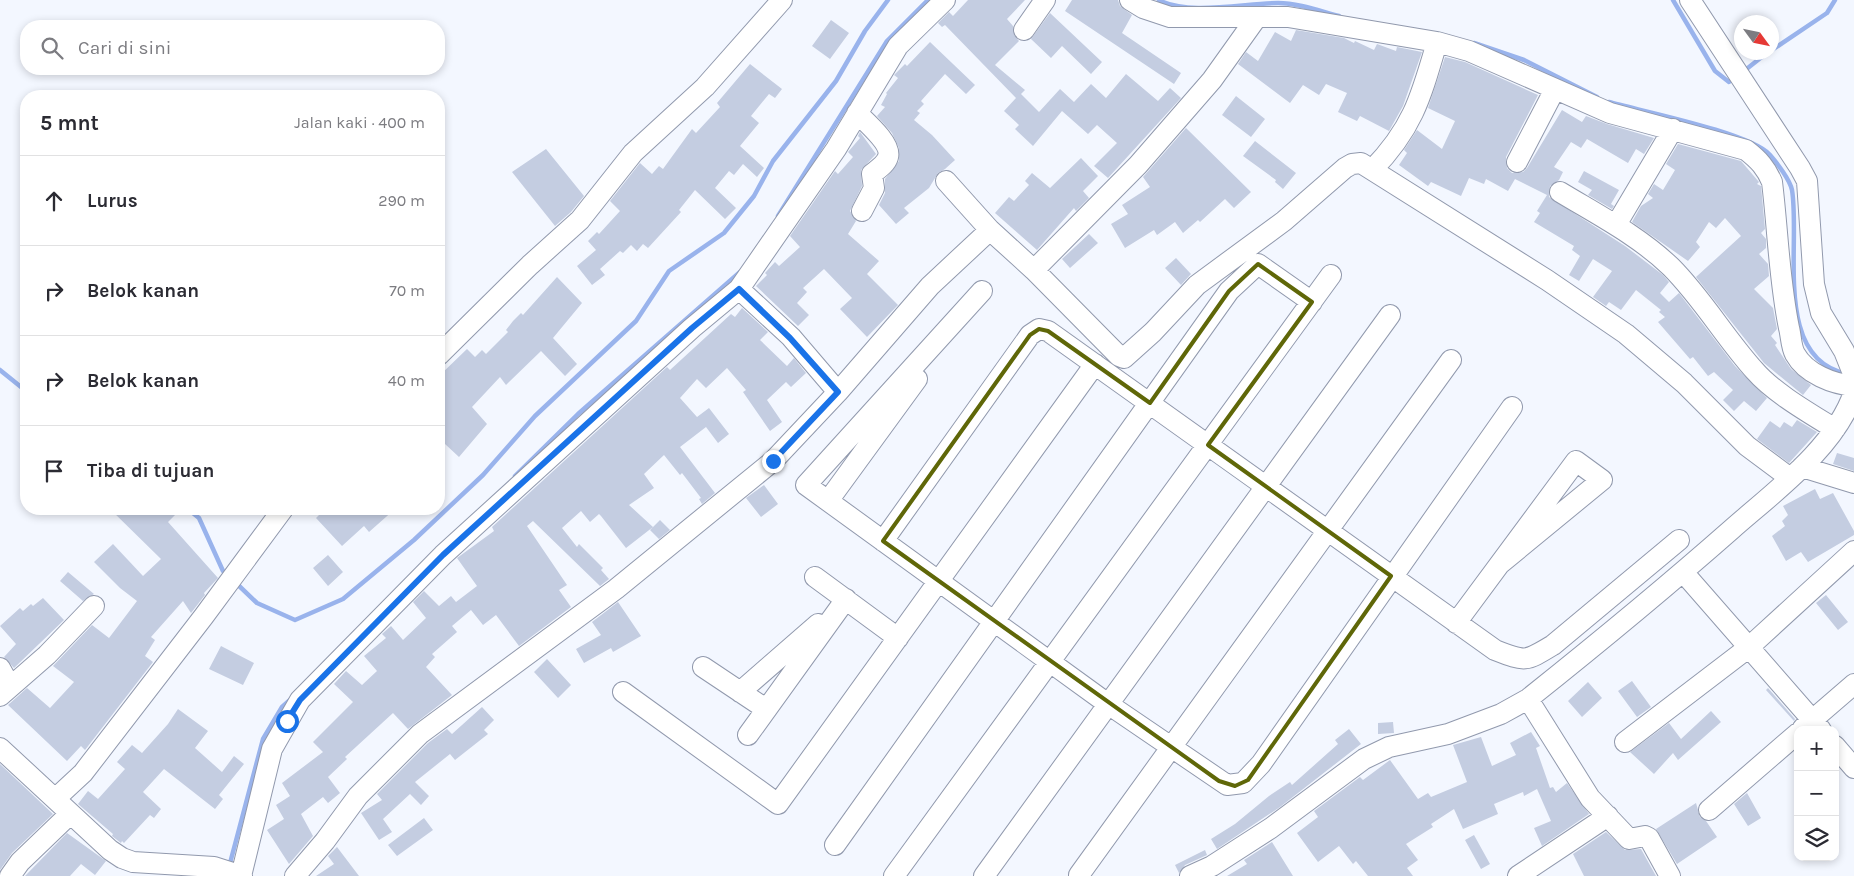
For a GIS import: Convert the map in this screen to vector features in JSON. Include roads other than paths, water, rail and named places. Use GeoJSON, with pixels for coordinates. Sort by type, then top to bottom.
{"type":"FeatureCollection","features":[{"type":"Feature","properties":{"kind":"street"},"geometry":{"type":"LineString","coordinates":[[445,349],[530,265],[580,220],[633,153],[705,87],[782,0]]}},
{"type":"Feature","properties":{"kind":"street"},"geometry":{"type":"LineString","coordinates":[[0,748],[70,814],[122,858],[133,862],[189,871],[214,867],[240,875],[272,749],[300,700],[443,555],[678,341],[739,289],[836,150],[898,46],[945,0]]}},
{"type":"Feature","properties":{"kind":"street"},"geometry":{"type":"LineString","coordinates":[[1024,30],[1046,0]]}},
{"type":"Feature","properties":{"kind":"street"},"geometry":{"type":"LineString","coordinates":[[1130,0],[1143,8],[1170,17],[1288,17],[1437,42],[1469,51],[1610,113],[1746,150],[1759,160],[1768,171],[1772,182],[1782,292],[1795,354],[1808,368],[1822,377],[1840,385],[1854,386]]}},
{"type":"Feature","properties":{"kind":"street"},"geometry":{"type":"LineString","coordinates":[[1690,0],[1800,168],[1806,181],[1814,284],[1821,313],[1850,361]]}},
{"type":"Feature","properties":{"kind":"street"},"geometry":{"type":"LineString","coordinates":[[1034,270],[1138,165],[1212,80],[1257,17]]}},
{"type":"Feature","properties":{"kind":"street"},"geometry":{"type":"LineString","coordinates":[[1372,170],[1393,149],[1411,121],[1437,42]]}},
{"type":"Feature","properties":{"kind":"street"},"geometry":{"type":"LineString","coordinates":[[1517,162],[1555,89]]}},
{"type":"Feature","properties":{"kind":"street"},"geometry":{"type":"LineString","coordinates":[[857,114],[886,144],[889,150],[885,162],[872,174],[874,188],[862,211]]}},
{"type":"Feature","properties":{"kind":"street"},"geometry":{"type":"LineString","coordinates":[[1616,225],[1673,129]]}},
{"type":"Feature","properties":{"kind":"street"},"geometry":{"type":"LineString","coordinates":[[946,181],[990,230],[1034,270],[1119,356],[1124,358],[1153,332],[1197,285],[1284,221],[1345,168],[1352,164],[1361,163],[1547,280],[1626,334],[1684,383],[1747,446],[1796,472],[1854,483]]}},
{"type":"Feature","properties":{"kind":"street"},"geometry":{"type":"LineString","coordinates":[[1560,192],[1616,225],[1670,267],[1714,317],[1756,372],[1799,407],[1835,429]]}},
{"type":"Feature","properties":{"kind":"street"},"geometry":{"type":"LineString","coordinates":[[295,876],[325,841],[358,796],[420,734],[616,589],[773,461],[838,392],[930,286],[990,230]]}},
{"type":"Feature","properties":{"kind":"street"},"geometry":{"type":"LineString","coordinates":[[835,845],[1229,292],[1258,264],[1312,302]]}},
{"type":"Feature","properties":{"kind":"street"},"geometry":{"type":"LineString","coordinates":[[894,876],[1331,275]]}},
{"type":"Feature","properties":{"kind":"street"},"geometry":{"type":"LineString","coordinates":[[739,289],[790,338],[838,392]]}},
{"type":"Feature","properties":{"kind":"street"},"geometry":{"type":"LineString","coordinates":[[828,501],[982,291],[806,485],[994,622],[1108,704],[1227,785],[1235,786],[1248,780],[1512,407]]}},
{"type":"Feature","properties":{"kind":"street"},"geometry":{"type":"LineString","coordinates":[[984,876],[1390,315]]}},
{"type":"Feature","properties":{"kind":"street"},"geometry":{"type":"LineString","coordinates":[[883,541],[1030,335],[1039,329],[1048,331],[1495,650],[1516,658],[1531,659],[1553,644],[1679,540]]}},
{"type":"Feature","properties":{"kind":"street"},"geometry":{"type":"LineString","coordinates":[[1079,876],[1451,360]]}},
{"type":"Feature","properties":{"kind":"street"},"geometry":{"type":"LineString","coordinates":[[623,692],[778,804],[1094,364]]}},
{"type":"Feature","properties":{"kind":"street"},"geometry":{"type":"LineString","coordinates":[[1190,876],[1212,866],[1271,828],[1364,758],[1389,747],[1448,734],[1501,714],[1528,699],[1683,572],[1796,472],[1835,429],[1854,392]]}},
{"type":"Feature","properties":{"kind":"street"},"geometry":{"type":"LineString","coordinates":[[1456,622],[1576,461],[1602,480],[1501,562]]}},
{"type":"Feature","properties":{"kind":"street"},"geometry":{"type":"LineString","coordinates":[[55,799],[83,773],[204,616],[278,515]]}},
{"type":"Feature","properties":{"kind":"street"},"geometry":{"type":"LineString","coordinates":[[1625,742],[1748,648],[1854,551]]}},
{"type":"Feature","properties":{"kind":"street"},"geometry":{"type":"LineString","coordinates":[[1683,572],[1748,648],[1806,726]]}},
{"type":"Feature","properties":{"kind":"street"},"geometry":{"type":"LineString","coordinates":[[815,577],[898,638]]}},
{"type":"Feature","properties":{"kind":"street"},"geometry":{"type":"LineString","coordinates":[[740,692],[846,600]]}},
{"type":"Feature","properties":{"kind":"street"},"geometry":{"type":"LineString","coordinates":[[748,735],[846,600]]}},
{"type":"Feature","properties":{"kind":"street"},"geometry":{"type":"LineString","coordinates":[[0,668],[5,691],[47,655],[94,606]]}},
{"type":"Feature","properties":{"kind":"street"},"geometry":{"type":"LineString","coordinates":[[1598,607],[1616,628]]}},
{"type":"Feature","properties":{"kind":"street"},"geometry":{"type":"LineString","coordinates":[[703,667],[766,709]]}},
{"type":"Feature","properties":{"kind":"street"},"geometry":{"type":"LineString","coordinates":[[1810,726],[1854,684]]}},
{"type":"Feature","properties":{"kind":"street"},"geometry":{"type":"LineString","coordinates":[[1528,699],[1590,798],[1629,839],[1645,836],[1649,838],[1670,876]]}},
{"type":"Feature","properties":{"kind":"street"},"geometry":{"type":"LineString","coordinates":[[1709,810],[1794,740]]}},
{"type":"Feature","properties":{"kind":"street"},"geometry":{"type":"LineString","coordinates":[[1839,751],[1854,768]]}},
{"type":"Feature","properties":{"kind":"street"},"geometry":{"type":"LineString","coordinates":[[10,876],[37,845],[70,814]]}},
{"type":"Feature","properties":{"kind":"street"},"geometry":{"type":"LineString","coordinates":[[1518,876],[1608,816]]}},
{"type":"Feature","properties":{"kind":"waterway"},"geometry":{"type":"LineString","coordinates":[[445,511],[483,475],[535,416],[636,321],[669,271],[724,233],[754,196],[773,161],[836,81],[865,31],[888,0]]}},
{"type":"Feature","properties":{"kind":"waterway"},"geometry":{"type":"LineString","coordinates":[[778,216],[887,41],[928,0]]}},
{"type":"Feature","properties":{"kind":"waterway"},"geometry":{"type":"LineString","coordinates":[[1159,0],[1171,5],[1201,8],[1286,3],[1339,16]]}},
{"type":"Feature","properties":{"kind":"waterway"},"geometry":{"type":"LineString","coordinates":[[1673,0],[1715,71],[1729,82],[1735,78]]}},
{"type":"Feature","properties":{"kind":"waterway"},"geometry":{"type":"LineString","coordinates":[[1779,45],[1827,13],[1835,0]]}},
{"type":"Feature","properties":{"kind":"waterway"},"geometry":{"type":"LineString","coordinates":[[1474,43],[1524,60],[1597,97]]}},
{"type":"Feature","properties":{"kind":"waterway"},"geometry":{"type":"LineString","coordinates":[[1744,71],[1758,60]]}},
{"type":"Feature","properties":{"kind":"waterway"},"geometry":{"type":"LineString","coordinates":[[1609,102],[1719,131],[1759,147],[1770,155],[1780,167],[1792,190],[1795,297],[1799,324],[1808,347],[1824,364],[1848,374]]}},
{"type":"Feature","properties":{"kind":"waterway"},"geometry":{"type":"LineString","coordinates":[[515,476],[578,414],[740,272]]}},
{"type":"Feature","properties":{"kind":"waterway"},"geometry":{"type":"LineString","coordinates":[[0,370],[20,386]]}},
{"type":"Feature","properties":{"kind":"waterway"},"geometry":{"type":"LineString","coordinates":[[195,515],[199,518],[223,571],[228,576]]}},
{"type":"Feature","properties":{"kind":"waterway"},"geometry":{"type":"LineString","coordinates":[[235,582],[257,603],[295,620],[343,599],[414,540],[441,515]]}},
{"type":"Feature","properties":{"kind":"waterway"},"geometry":{"type":"LineString","coordinates":[[229,867],[263,739],[282,707],[291,699]]}}]}
